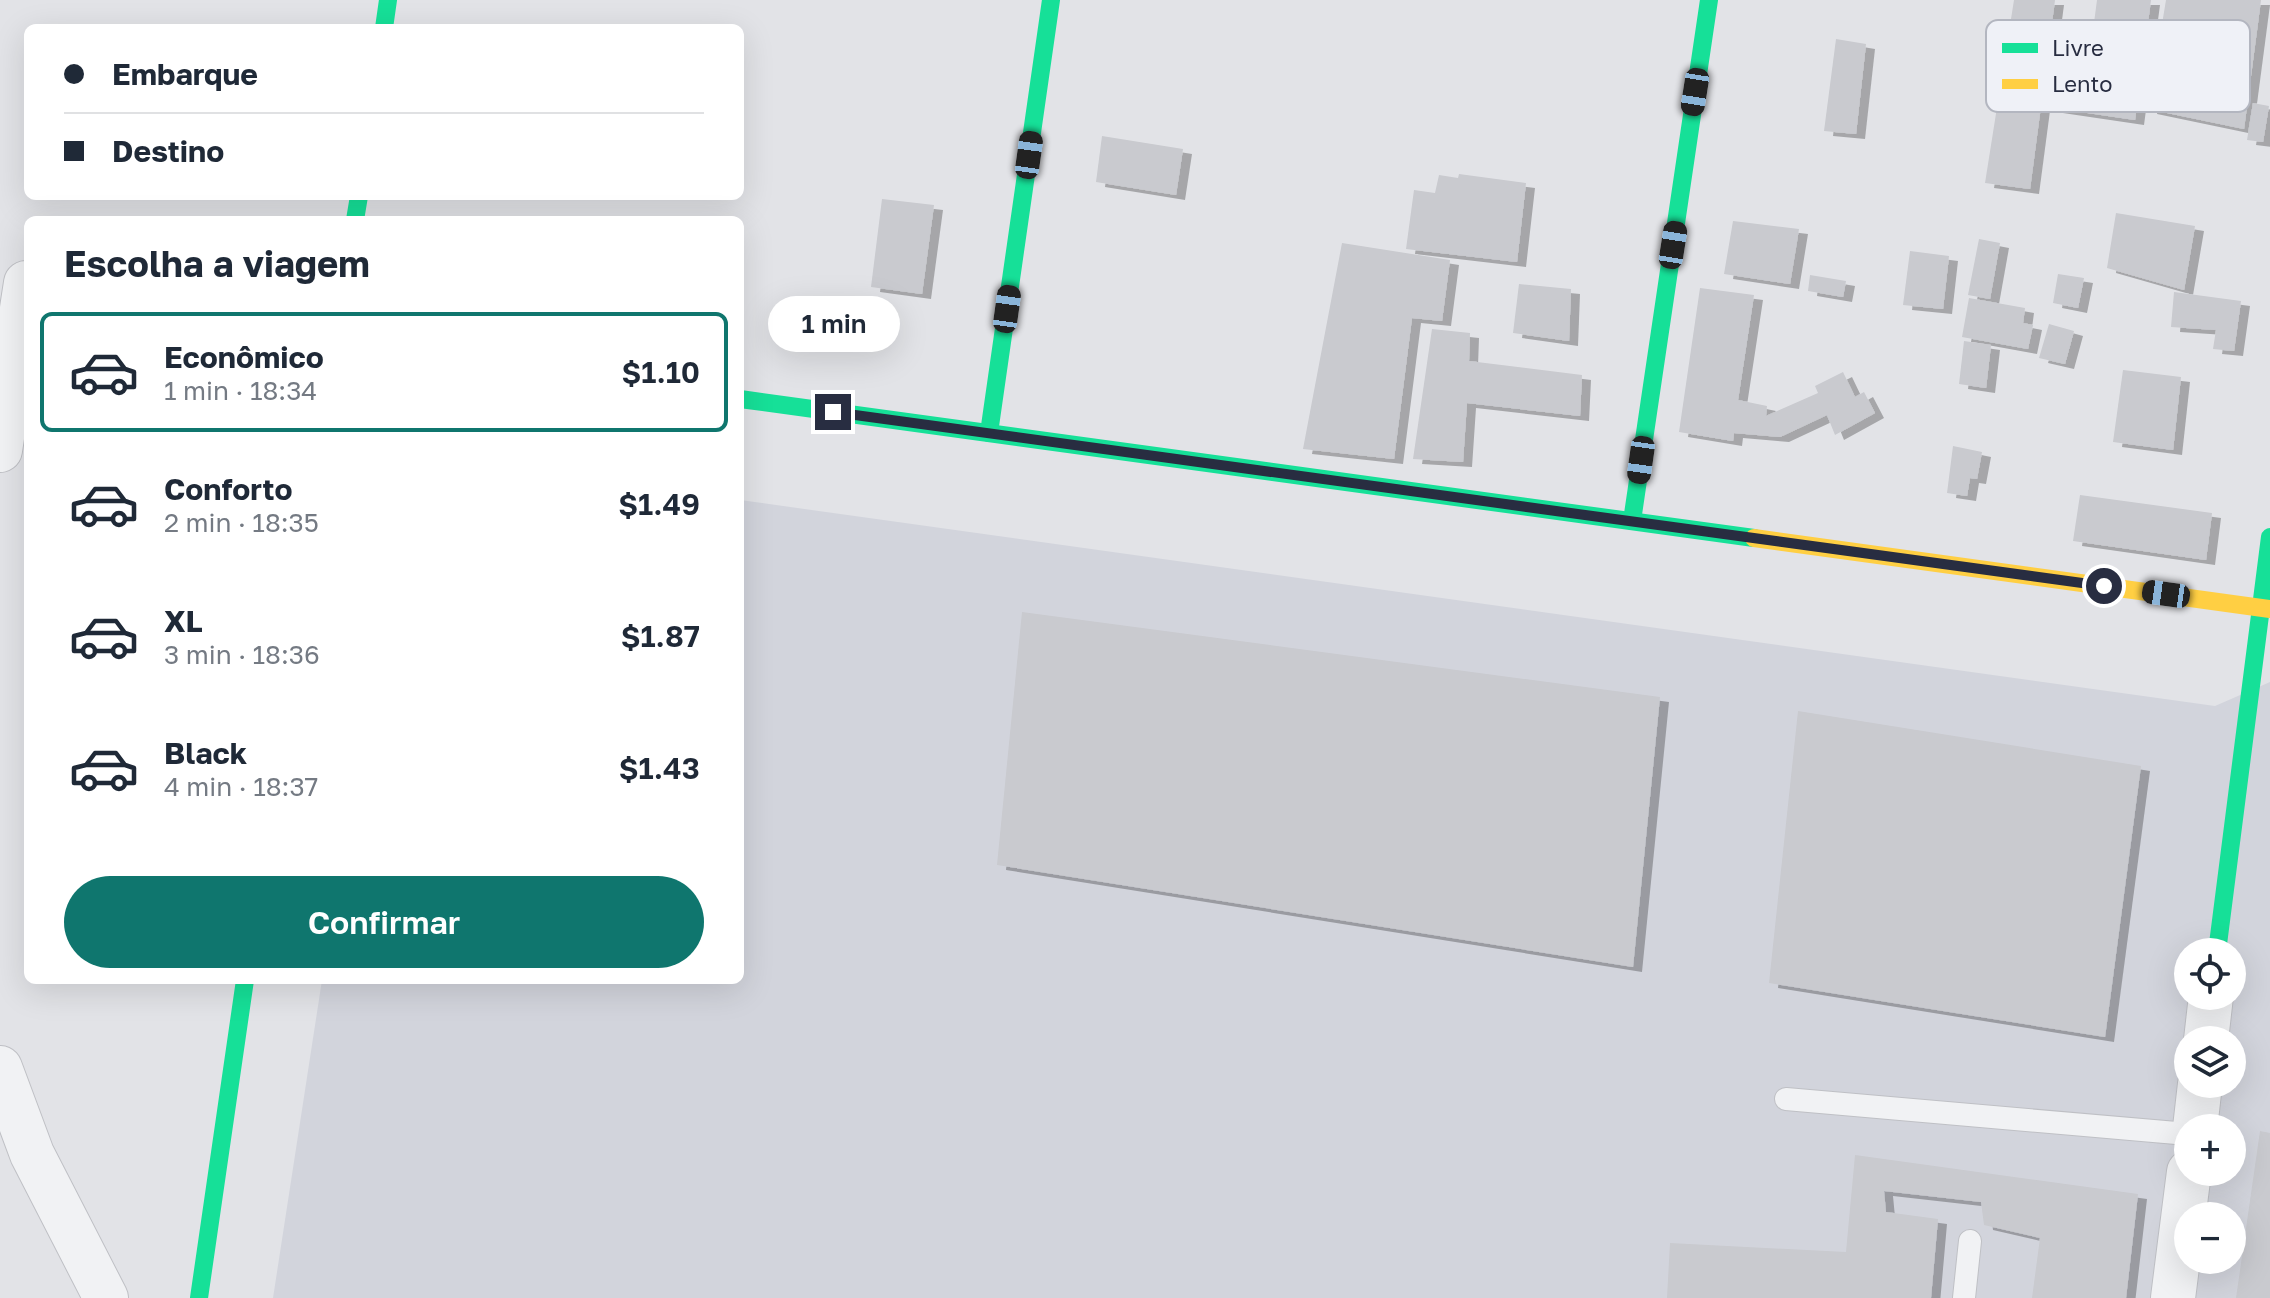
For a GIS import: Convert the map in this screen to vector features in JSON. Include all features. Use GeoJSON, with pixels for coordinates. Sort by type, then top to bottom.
{"type":"FeatureCollection","features":[{"type":"Feature","properties":{"kind":"street"},"geometry":{"type":"LineString","coordinates":[[385,24],[388,0]]}},
{"type":"Feature","properties":{"kind":"street"},"geometry":{"type":"LineString","coordinates":[[989,433],[1051,0]]}},
{"type":"Feature","properties":{"kind":"street"},"geometry":{"type":"LineString","coordinates":[[1632,521],[1709,0]]}},
{"type":"Feature","properties":{"kind":"street"},"geometry":{"type":"LineString","coordinates":[[0,450],[18,281]]}},
{"type":"Feature","properties":{"kind":"street"},"geometry":{"type":"LineString","coordinates":[[744,400],[2265,608]]}},
{"type":"Feature","properties":{"kind":"street"},"geometry":{"type":"LineString","coordinates":[[2219,938],[2265,608],[2270,537]]}},
{"type":"Feature","properties":{"kind":"street"},"geometry":{"type":"LineString","coordinates":[[199,1298],[244,984]]}},
{"type":"Feature","properties":{"kind":"street"},"geometry":{"type":"LineString","coordinates":[[0,1068],[32,1154],[106,1298]]}},
{"type":"Feature","properties":{"kind":"street"},"geometry":{"type":"LineString","coordinates":[[2173,1298],[2187,1186]]}},
{"type":"Feature","properties":{"kind":"lane"},"geometry":{"type":"LineString","coordinates":[[1786,1099],[2174,1133]]}},
{"type":"Feature","properties":{"kind":"lane"},"geometry":{"type":"LineString","coordinates":[[1964,1298],[1970,1241]]}},
{"type":"Feature","properties":{"kind":"shaded area"},"geometry":{"type":"Polygon","coordinates":[[[744,501],[2215,706],[2270,682],[2270,1298],[273,1298],[321,984],[744,984],[744,501]]]}},
{"type":"Feature","properties":{"kind":"building"},"geometry":{"type":"Polygon","coordinates":[[[2014,0],[2055,0],[2052,20],[2011,20],[2014,0]]]}},
{"type":"Feature","properties":{"kind":"building"},"geometry":{"type":"Polygon","coordinates":[[[2097,0],[2151,0],[2148,20],[2094,20],[2097,0]]]}},
{"type":"Feature","properties":{"kind":"building"},"geometry":{"type":"Polygon","coordinates":[[[2166,0],[2261,0],[2250,83],[2250,20],[2163,20],[2166,0]]]}},
{"type":"Feature","properties":{"kind":"building"},"geometry":{"type":"Polygon","coordinates":[[[1836,39],[1866,44],[1856,134],[1824,131],[1836,39]]]}},
{"type":"Feature","properties":{"kind":"building"},"geometry":{"type":"Polygon","coordinates":[[[2253,103],[2269,106],[2263,142],[2247,140],[2253,103]]]}},
{"type":"Feature","properties":{"kind":"building"},"geometry":{"type":"Polygon","coordinates":[[[1996,112],[2040,112],[2030,189],[1985,183],[1996,112]]]}},
{"type":"Feature","properties":{"kind":"building"},"geometry":{"type":"Polygon","coordinates":[[[2081,112],[2136,112],[2135,120],[2081,112]]]}},
{"type":"Feature","properties":{"kind":"building"},"geometry":{"type":"Polygon","coordinates":[[[2162,112],[2246,112],[2244,129],[2162,112]]]}},
{"type":"Feature","properties":{"kind":"building"},"geometry":{"type":"Polygon","coordinates":[[[1102,136],[1183,149],[1176,195],[1096,182],[1102,136]]]}},
{"type":"Feature","properties":{"kind":"building"},"geometry":{"type":"Polygon","coordinates":[[[1459,174],[1526,183],[1517,262],[1406,249],[1414,190],[1435,193],[1439,175],[1458,178],[1459,174]]]}},
{"type":"Feature","properties":{"kind":"building"},"geometry":{"type":"Polygon","coordinates":[[[882,199],[934,205],[922,294],[871,287],[882,199]]]}},
{"type":"Feature","properties":{"kind":"building"},"geometry":{"type":"Polygon","coordinates":[[[2116,213],[2195,226],[2184,290],[2107,268],[2116,213]]]}},
{"type":"Feature","properties":{"kind":"building"},"geometry":{"type":"Polygon","coordinates":[[[1733,221],[1799,229],[1790,284],[1724,274],[1733,221]]]}},
{"type":"Feature","properties":{"kind":"building"},"geometry":{"type":"Polygon","coordinates":[[[1979,239],[2000,243],[1990,299],[1968,295],[1979,239]]]}},
{"type":"Feature","properties":{"kind":"building"},"geometry":{"type":"Polygon","coordinates":[[[1342,243],[1450,260],[1442,321],[1412,318],[1394,459],[1303,449],[1342,243]]]}},
{"type":"Feature","properties":{"kind":"building"},"geometry":{"type":"Polygon","coordinates":[[[1910,251],[1949,256],[1943,309],[1903,305],[1910,251]]]}},
{"type":"Feature","properties":{"kind":"building"},"geometry":{"type":"Polygon","coordinates":[[[2058,274],[2084,278],[2078,308],[2053,303],[2058,274]]]}},
{"type":"Feature","properties":{"kind":"building"},"geometry":{"type":"Polygon","coordinates":[[[1810,275],[1846,281],[1843,297],[1808,291],[1810,275]]]}},
{"type":"Feature","properties":{"kind":"building"},"geometry":{"type":"Polygon","coordinates":[[[1519,284],[1571,289],[1569,341],[1513,333],[1519,284]]]}},
{"type":"Feature","properties":{"kind":"building"},"geometry":{"type":"Polygon","coordinates":[[[1700,288],[1754,295],[1738,400],[1767,406],[1766,416],[1818,393],[1815,386],[1843,372],[1855,397],[1864,392],[1875,413],[1835,435],[1827,415],[1780,437],[1734,433],[1733,441],[1679,432],[1700,288]]]}},
{"type":"Feature","properties":{"kind":"building"},"geometry":{"type":"Polygon","coordinates":[[[2174,292],[2241,301],[2234,351],[2213,349],[2216,330],[2171,327],[2174,292]]]}},
{"type":"Feature","properties":{"kind":"building"},"geometry":{"type":"Polygon","coordinates":[[[1969,298],[2025,308],[2023,323],[2033,325],[2028,349],[1962,337],[1969,298]]]}},
{"type":"Feature","properties":{"kind":"building"},"geometry":{"type":"Polygon","coordinates":[[[2049,324],[2074,331],[2065,364],[2039,358],[2049,324]]]}},
{"type":"Feature","properties":{"kind":"building"},"geometry":{"type":"Polygon","coordinates":[[[1432,329],[1470,333],[1469,361],[1582,375],[1580,416],[1467,403],[1463,462],[1413,459],[1432,329]]]}},
{"type":"Feature","properties":{"kind":"building"},"geometry":{"type":"Polygon","coordinates":[[[1964,341],[1991,345],[1986,388],[1959,384],[1964,341]]]}},
{"type":"Feature","properties":{"kind":"building"},"geometry":{"type":"Polygon","coordinates":[[[2123,370],[2181,377],[2173,450],[2113,442],[2123,370]]]}},
{"type":"Feature","properties":{"kind":"building"},"geometry":{"type":"Polygon","coordinates":[[[1953,446],[1982,452],[1977,479],[1970,478],[1967,496],[1947,493],[1953,446]]]}},
{"type":"Feature","properties":{"kind":"building"},"geometry":{"type":"Polygon","coordinates":[[[2080,495],[2212,513],[2206,560],[2073,541],[2080,495]]]}},
{"type":"Feature","properties":{"kind":"building"},"geometry":{"type":"Polygon","coordinates":[[[1022,612],[1660,697],[1633,967],[997,865],[1022,612]]]}},
{"type":"Feature","properties":{"kind":"building"},"geometry":{"type":"Polygon","coordinates":[[[1798,711],[2141,766],[2105,1037],[1769,983],[1798,711]]]}},
{"type":"Feature","properties":{"kind":"building"},"geometry":{"type":"Polygon","coordinates":[[[2260,1131],[2270,1133],[2270,1298],[2236,1298],[2239,1274],[2246,1274],[2246,1228],[2260,1131]]]}},
{"type":"Feature","properties":{"kind":"building"},"geometry":{"type":"Polygon","coordinates":[[[1855,1155],[2138,1194],[2126,1298],[2032,1298],[2040,1238],[1984,1225],[1981,1202],[1884,1191],[1886,1212],[1938,1219],[1931,1298],[1667,1298],[1670,1243],[1846,1252],[1855,1155]]]}},
{"type":"Feature","properties":{"kind":"traffic: fast"},"geometry":{"type":"LineString","coordinates":[[385,24],[388,0]]}},
{"type":"Feature","properties":{"kind":"traffic: fast"},"geometry":{"type":"LineString","coordinates":[[989,433],[1051,0]]}},
{"type":"Feature","properties":{"kind":"traffic: fast"},"geometry":{"type":"LineString","coordinates":[[1632,521],[1709,0]]}},
{"type":"Feature","properties":{"kind":"traffic: fast"},"geometry":{"type":"LineString","coordinates":[[356,216],[358,200]]}},
{"type":"Feature","properties":{"kind":"traffic: fast"},"geometry":{"type":"LineString","coordinates":[[744,400],[1754,538]]}},
{"type":"Feature","properties":{"kind":"traffic: fast"},"geometry":{"type":"LineString","coordinates":[[2219,938],[2270,537]]}},
{"type":"Feature","properties":{"kind":"traffic: fast"},"geometry":{"type":"LineString","coordinates":[[199,1298],[244,984]]}},
{"type":"Feature","properties":{"kind":"traffic: slow"},"geometry":{"type":"LineString","coordinates":[[1754,538],[2270,609]]}},
{"type":"Feature","properties":{"kind":"route"},"geometry":{"type":"LineString","coordinates":[[833,412],[2104,586]]}}]}
